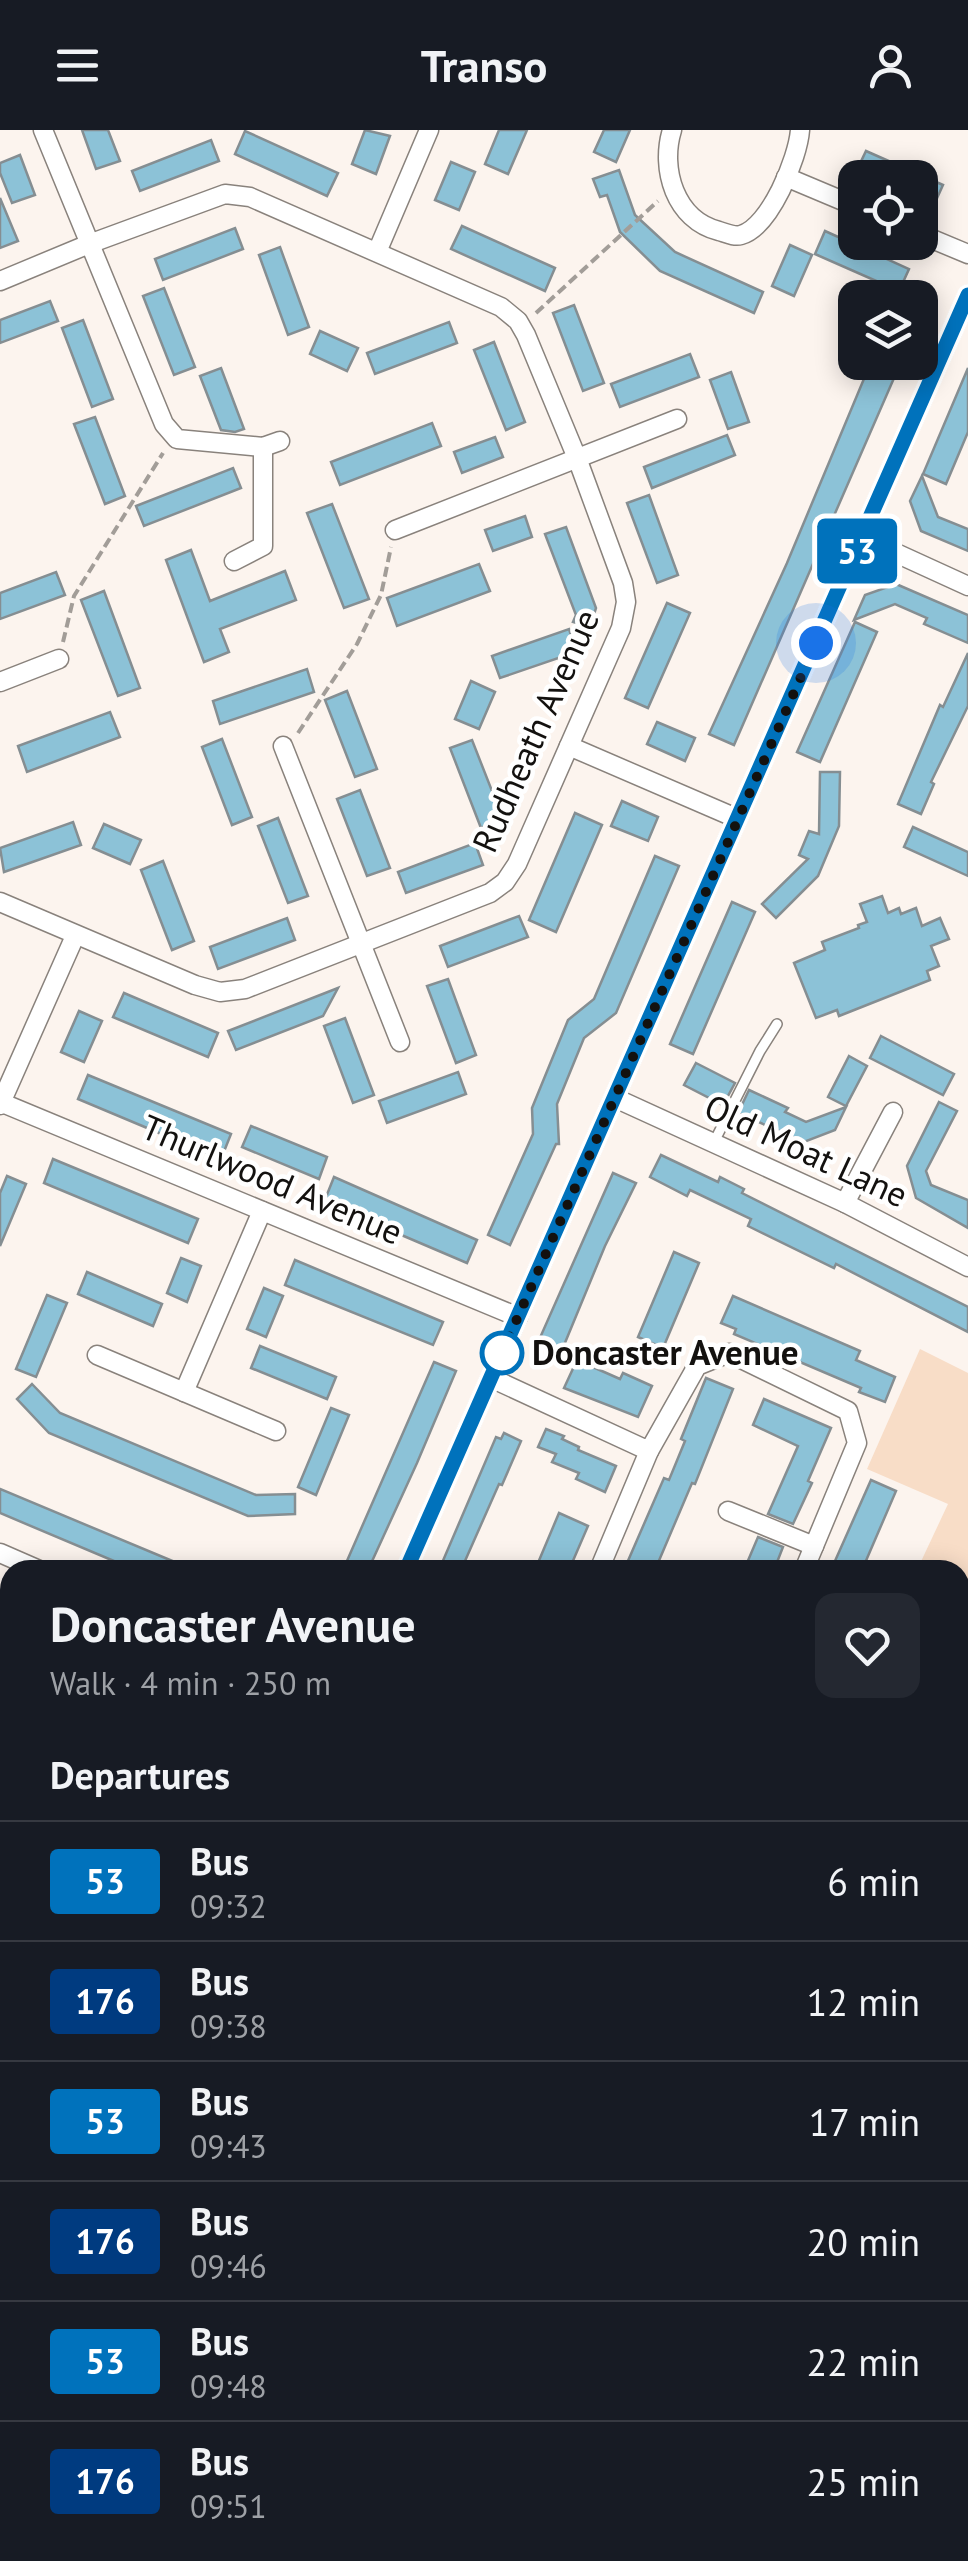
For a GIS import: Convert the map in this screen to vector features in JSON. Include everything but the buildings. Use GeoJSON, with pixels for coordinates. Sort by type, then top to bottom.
{"type":"FeatureCollection","features":[{"type":"Feature","properties":{"kind":"street"},"geometry":{"type":"LineString","coordinates":[[44,130],[164,424],[177,439],[272,444],[263,546],[234,561]]}},
{"type":"Feature","properties":{"kind":"street"},"geometry":{"type":"LineString","coordinates":[[378,252],[429,130]]}},
{"type":"Feature","properties":{"kind":"street"},"geometry":{"type":"LineString","coordinates":[[672,130],[666,166],[673,188],[690,214],[711,229],[738,236],[756,228],[786,177],[800,130]]}},
{"type":"Feature","properties":{"kind":"street"},"geometry":{"type":"LineString","coordinates":[[786,177],[838,199]]}},
{"type":"Feature","properties":{"kind":"street"},"geometry":{"type":"LineString","coordinates":[[0,281],[225,194],[250,197],[378,252],[501,307],[522,326]]}},
{"type":"Feature","properties":{"kind":"street"},"geometry":{"type":"LineString","coordinates":[[938,242],[968,254]]}},
{"type":"Feature","properties":{"kind":"street"},"geometry":{"type":"LineString","coordinates":[[410,1560],[968,295]]}},
{"type":"Feature","properties":{"kind":"street","name":"Rudheath Avenue"},"geometry":{"type":"LineString","coordinates":[[0,902],[75,936],[220,992],[245,989],[363,944],[490,893],[505,882],[517,864],[621,628],[626,602],[578,458],[522,326]]}},
{"type":"Feature","properties":{"kind":"street"},"geometry":{"type":"LineString","coordinates":[[395,530],[677,419]]}},
{"type":"Feature","properties":{"kind":"street"},"geometry":{"type":"LineString","coordinates":[[863,538],[968,586]]}},
{"type":"Feature","properties":{"kind":"street"},"geometry":{"type":"LineString","coordinates":[[0,682],[59,659]]}},
{"type":"Feature","properties":{"kind":"street"},"geometry":{"type":"LineString","coordinates":[[283,746],[400,1042]]}},
{"type":"Feature","properties":{"kind":"street"},"geometry":{"type":"LineString","coordinates":[[569,746],[736,818]]}},
{"type":"Feature","properties":{"kind":"street"},"geometry":{"type":"LineString","coordinates":[[0,1103],[75,936]]}},
{"type":"Feature","properties":{"kind":"street","name":"Old Moat Lane"},"geometry":{"type":"LineString","coordinates":[[615,1098],[845,1202],[968,1266]]}},
{"type":"Feature","properties":{"kind":"street","name":"Thurlwood Avenue"},"geometry":{"type":"LineString","coordinates":[[0,1103],[518,1317]]}},
{"type":"Feature","properties":{"kind":"street"},"geometry":{"type":"LineString","coordinates":[[845,1202],[892,1112]]}},
{"type":"Feature","properties":{"kind":"street"},"geometry":{"type":"LineString","coordinates":[[184,1392],[262,1210]]}},
{"type":"Feature","properties":{"kind":"street"},"geometry":{"type":"LineString","coordinates":[[603,1560],[649,1451],[697,1366],[729,1353],[848,1410],[857,1443],[808,1560]]}},
{"type":"Feature","properties":{"kind":"street"},"geometry":{"type":"LineString","coordinates":[[97,1355],[276,1431]]}},
{"type":"Feature","properties":{"kind":"street"},"geometry":{"type":"LineString","coordinates":[[491,1378],[649,1451]]}},
{"type":"Feature","properties":{"kind":"street"},"geometry":{"type":"LineString","coordinates":[[728,1512],[814,1546]]}},
{"type":"Feature","properties":{"kind":"lane"},"geometry":{"type":"LineString","coordinates":[[714,1142],[777,1024]]}},
{"type":"Feature","properties":{"kind":"path"},"geometry":{"type":"LineString","coordinates":[[522,326],[673,188]]}},
{"type":"Feature","properties":{"kind":"path"},"geometry":{"type":"LineString","coordinates":[[59,659],[74,596],[163,453],[177,439]]}},
{"type":"Feature","properties":{"kind":"path"},"geometry":{"type":"LineString","coordinates":[[283,746],[299,732],[357,644],[381,595],[395,530]]}},
{"type":"Feature","properties":{"kind":"shaded area"},"geometry":{"type":"Polygon","coordinates":[[[920,1349],[968,1373],[968,1560],[922,1560],[948,1504],[867,1469],[920,1349]]]}},
{"type":"Feature","properties":{"kind":"bus line","name":"53"},"geometry":{"type":"LineString","coordinates":[[410,1560],[968,295]]}},
{"type":"Feature","properties":{"kind":"place","name":"Doncaster Avenue"},"geometry":{"type":"Point","coordinates":[502,1353]}},
{"type":"Feature","properties":{"kind":"route"},"geometry":{"type":"LineString","coordinates":[[502,1353],[816,643]]}}]}
